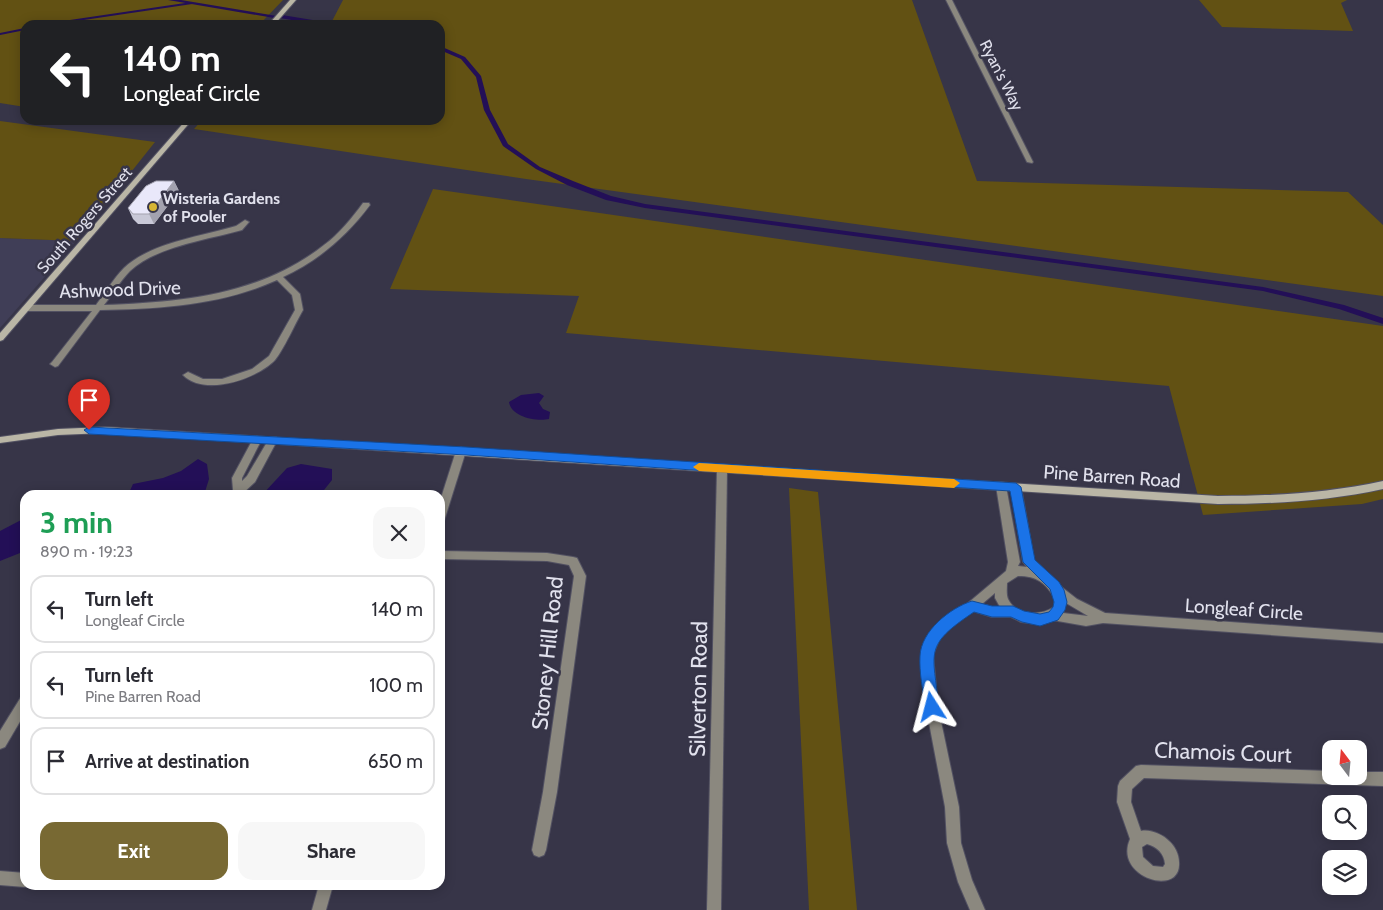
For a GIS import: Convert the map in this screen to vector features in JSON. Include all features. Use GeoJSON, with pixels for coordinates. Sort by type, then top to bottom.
{"type":"FeatureCollection","features":[{"type":"Feature","properties":{"kind":"main road"},"geometry":{"type":"LineString","coordinates":[[275,20],[292,0]]}},
{"type":"Feature","properties":{"kind":"main road","name":"South Rogers Street"},"geometry":{"type":"LineString","coordinates":[[0,338],[185,125]]}},
{"type":"Feature","properties":{"kind":"main road","name":"Pine Barren Road"},"geometry":{"type":"LineString","coordinates":[[0,440],[58,432],[105,430],[1249,500],[1300,498],[1359,491],[1383,485]]}},
{"type":"Feature","properties":{"kind":"street","name":"Ryan's Way"},"geometry":{"type":"LineString","coordinates":[[949,0],[1030,162]]}},
{"type":"Feature","properties":{"kind":"street","name":"Ashwood Drive"},"geometry":{"type":"LineString","coordinates":[[26,308],[146,308],[183,304],[228,294],[277,276],[326,248],[366,205]]}},
{"type":"Feature","properties":{"kind":"street"},"geometry":{"type":"LineString","coordinates":[[55,364],[127,270],[138,261],[156,252],[237,229],[244,222]]}},
{"type":"Feature","properties":{"kind":"street"},"geometry":{"type":"LineString","coordinates":[[188,375],[201,382],[223,382],[255,371],[272,358],[299,310],[296,294],[277,276]]}},
{"type":"Feature","properties":{"kind":"street"},"geometry":{"type":"LineString","coordinates":[[236,490],[237,478],[257,439]]}},
{"type":"Feature","properties":{"kind":"street"},"geometry":{"type":"LineString","coordinates":[[238,490],[251,479],[273,440]]}},
{"type":"Feature","properties":{"kind":"street"},"geometry":{"type":"LineString","coordinates":[[445,502],[461,451]]}},
{"type":"Feature","properties":{"kind":"street","name":"Silverton Road"},"geometry":{"type":"LineString","coordinates":[[714,910],[722,469]]}},
{"type":"Feature","properties":{"kind":"street"},"geometry":{"type":"LineString","coordinates":[[978,910],[965,882],[954,844],[952,806],[927,673],[926,655],[934,637],[943,626],[972,606],[1011,573],[1014,562],[1001,486]]}},
{"type":"Feature","properties":{"kind":"street","name":"Longleaf Circle"},"geometry":{"type":"LineString","coordinates":[[1016,487],[1030,562],[1073,602],[1103,618]]}},
{"type":"Feature","properties":{"kind":"street","name":"Stoney Hill Road"},"geometry":{"type":"LineString","coordinates":[[445,555],[547,557],[573,561],[580,576],[550,792],[539,850]]}},
{"type":"Feature","properties":{"kind":"street"},"geometry":{"type":"LineString","coordinates":[[1011,573],[1026,571],[1043,576]]}},
{"type":"Feature","properties":{"kind":"street"},"geometry":{"type":"LineString","coordinates":[[1002,581],[999,588],[1001,597],[1013,612]]}},
{"type":"Feature","properties":{"kind":"street"},"geometry":{"type":"LineString","coordinates":[[1053,616],[1059,610],[1061,602],[1054,586]]}},
{"type":"Feature","properties":{"kind":"street","name":"Longleaf Circle"},"geometry":{"type":"LineString","coordinates":[[972,606],[992,612],[1013,612],[1031,619],[1040,620],[1053,616],[1086,621],[1103,618],[1383,638]]}},
{"type":"Feature","properties":{"kind":"street"},"geometry":{"type":"LineString","coordinates":[[0,743],[20,710]]}},
{"type":"Feature","properties":{"kind":"street","name":"Chamois Court"},"geometry":{"type":"LineString","coordinates":[[1138,841],[1124,802],[1126,786],[1141,770],[1383,779]]}},
{"type":"Feature","properties":{"kind":"street"},"geometry":{"type":"LineString","coordinates":[[0,878],[20,880]]}},
{"type":"Feature","properties":{"kind":"street"},"geometry":{"type":"LineString","coordinates":[[319,910],[325,890]]}},
{"type":"Feature","properties":{"kind":"shaded area"},"geometry":{"type":"Polygon","coordinates":[[[0,0],[283,0],[264,20],[20,20],[20,106],[0,103],[0,0]]]}},
{"type":"Feature","properties":{"kind":"shaded area"},"geometry":{"type":"Polygon","coordinates":[[[343,0],[912,0],[977,181],[1348,192],[1383,225],[1383,296],[526,179],[194,129],[198,125],[445,125],[445,20],[333,20],[343,0]]]}},
{"type":"Feature","properties":{"kind":"shaded area"},"geometry":{"type":"Polygon","coordinates":[[[1199,0],[1347,0],[1341,3],[1353,31],[1222,27],[1199,0]]]}},
{"type":"Feature","properties":{"kind":"shaded area"},"geometry":{"type":"Polygon","coordinates":[[[0,121],[155,142],[76,241],[0,238],[0,121]]]}},
{"type":"Feature","properties":{"kind":"shaded area"},"geometry":{"type":"Polygon","coordinates":[[[433,189],[1383,326],[1383,499],[1362,504],[1203,515],[1169,386],[566,333],[579,296],[390,289],[433,189]]]}},
{"type":"Feature","properties":{"kind":"shaded area"},"geometry":{"type":"Polygon","coordinates":[[[0,238],[76,241],[0,328],[0,238]]]}},
{"type":"Feature","properties":{"kind":"shaded area"},"geometry":{"type":"Polygon","coordinates":[[[539,393],[544,396],[539,403],[543,409],[550,412],[549,419],[538,420],[519,415],[514,411],[509,402],[521,395],[539,393]]]}},
{"type":"Feature","properties":{"kind":"shaded area"},"geometry":{"type":"Polygon","coordinates":[[[198,459],[207,464],[209,479],[206,490],[130,490],[133,484],[163,478],[181,471],[198,459]]]}},
{"type":"Feature","properties":{"kind":"shaded area"},"geometry":{"type":"Polygon","coordinates":[[[301,464],[332,469],[332,480],[324,490],[267,490],[287,468],[301,464]]]}},
{"type":"Feature","properties":{"kind":"shaded area"},"geometry":{"type":"Polygon","coordinates":[[[789,488],[818,492],[857,910],[809,910],[789,488]]]}},
{"type":"Feature","properties":{"kind":"shaded area"},"geometry":{"type":"Polygon","coordinates":[[[20,521],[20,553],[0,561],[0,531],[20,521]]]}},
{"type":"Feature","properties":{"kind":"building"},"geometry":{"type":"Polygon","coordinates":[[[156,181],[174,181],[149,214],[133,214],[128,208],[146,186],[156,181]]]}},
{"type":"Feature","properties":{"kind":"waterway"},"geometry":{"type":"LineString","coordinates":[[171,0],[274,16]]}},
{"type":"Feature","properties":{"kind":"waterway"},"geometry":{"type":"LineString","coordinates":[[77,20],[192,3]]}},
{"type":"Feature","properties":{"kind":"waterway"},"geometry":{"type":"LineString","coordinates":[[282,17],[300,20]]}},
{"type":"Feature","properties":{"kind":"waterway"},"geometry":{"type":"LineString","coordinates":[[0,34],[20,30]]}},
{"type":"Feature","properties":{"kind":"waterway"},"geometry":{"type":"LineString","coordinates":[[445,50],[463,58],[479,77],[487,110],[505,145],[538,168],[609,198],[645,206],[1263,289],[1341,307],[1383,321]]}},
{"type":"Feature","properties":{"kind":"slow traffic"},"geometry":{"type":"LineString","coordinates":[[699,467],[954,483]]}},
{"type":"Feature","properties":{"kind":"place","name":"Wisteria Gardens of Pooler"},"geometry":{"type":"Point","coordinates":[153,207]}},
{"type":"Feature","properties":{"kind":"route"},"geometry":{"type":"LineString","coordinates":[[89,430],[466,451],[1016,487],[1030,562],[1049,580],[1059,594],[1061,602],[1059,610],[1053,616],[1040,620],[1022,617],[1013,612],[992,612],[972,606],[943,626],[934,637],[926,655],[932,707]]}}]}
